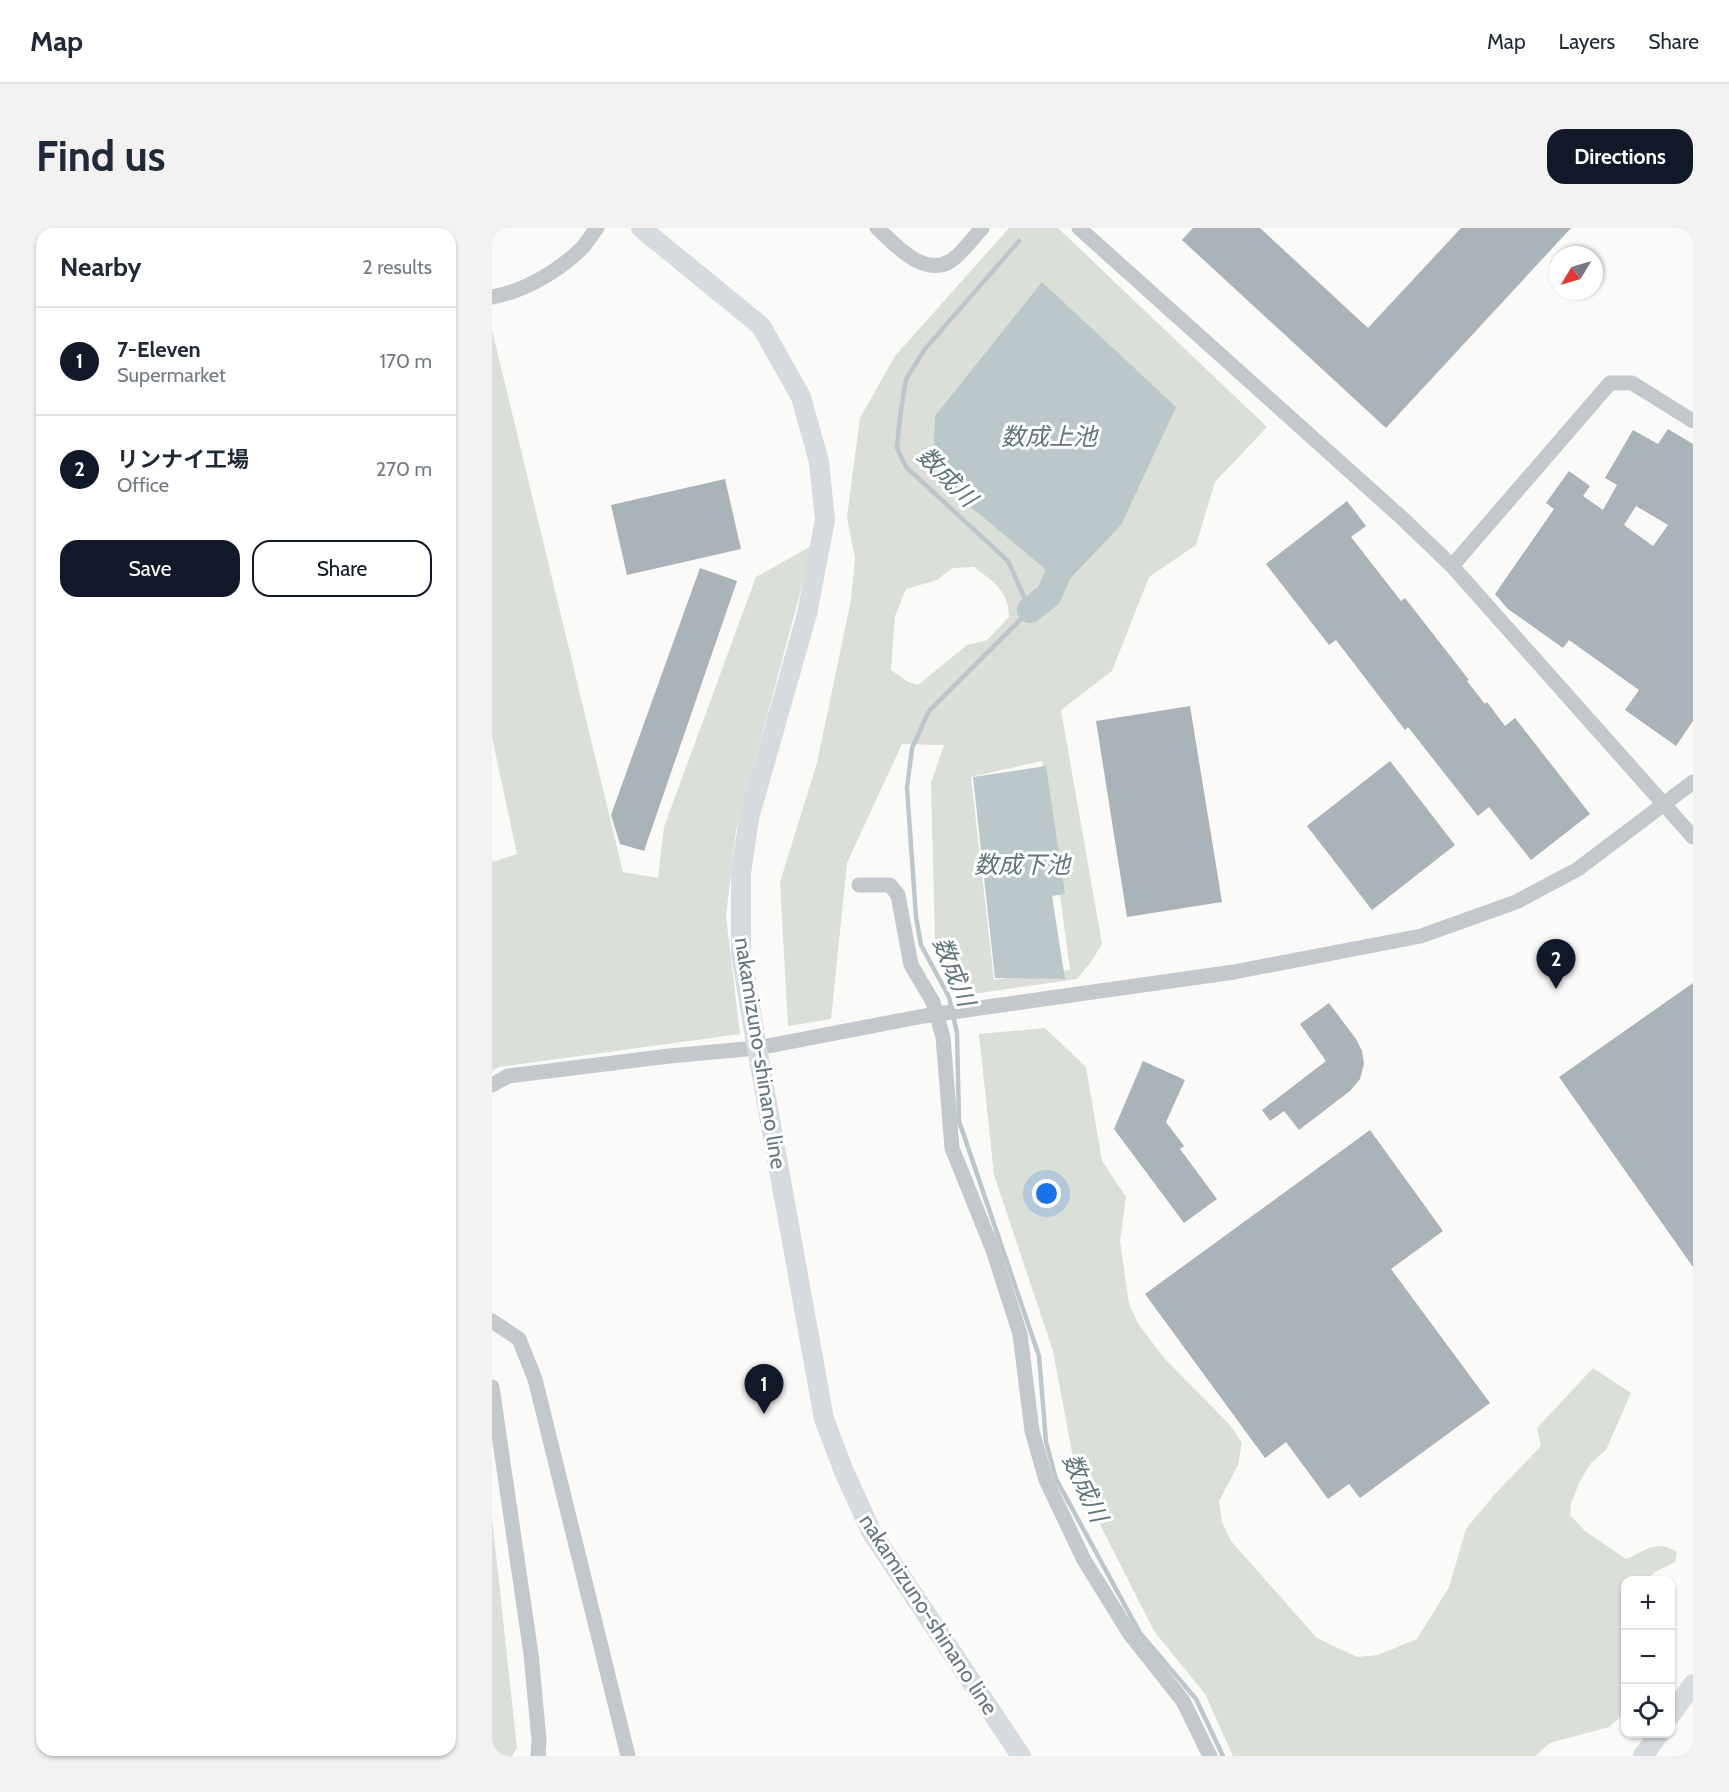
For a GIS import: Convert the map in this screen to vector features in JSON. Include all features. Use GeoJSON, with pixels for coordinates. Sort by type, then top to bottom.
{"type":"FeatureCollection","features":[{"type":"Feature","properties":{"kind":"main road","name":"nakamizuno-shinano line"},"geometry":{"type":"LineString","coordinates":[[640,228],[760,326],[801,398],[819,462],[825,520],[807,614],[749,818],[741,873],[741,954],[824,1419],[844,1474],[872,1533],[1021,1756]]}},
{"type":"Feature","properties":{"kind":"main road"},"geometry":{"type":"LineString","coordinates":[[1675,1710],[1693,1684]]}},
{"type":"Feature","properties":{"kind":"main road"},"geometry":{"type":"LineString","coordinates":[[1643,1756],[1656,1738]]}},
{"type":"Feature","properties":{"kind":"street"},"geometry":{"type":"LineString","coordinates":[[492,297],[510,294],[556,270],[583,247],[597,228]]}},
{"type":"Feature","properties":{"kind":"street"},"geometry":{"type":"LineString","coordinates":[[878,228],[905,253],[920,263],[937,266],[951,261],[982,228]]}},
{"type":"Feature","properties":{"kind":"street"},"geometry":{"type":"LineString","coordinates":[[1079,228],[1402,518],[1452,566],[1693,837]]}},
{"type":"Feature","properties":{"kind":"street"},"geometry":{"type":"LineString","coordinates":[[1452,566],[1610,383],[1632,383],[1693,420]]}},
{"type":"Feature","properties":{"kind":"street"},"geometry":{"type":"LineString","coordinates":[[492,1085],[508,1076],[669,1056],[756,1048],[924,1016],[1234,972],[1421,936],[1516,902],[1578,869],[1693,782]]}},
{"type":"Feature","properties":{"kind":"street"},"geometry":{"type":"LineString","coordinates":[[859,885],[890,885],[898,895],[911,965],[933,1002],[944,1037],[952,1148],[993,1250],[1020,1334],[1032,1431],[1046,1480],[1084,1560],[1130,1634],[1183,1701],[1210,1756]]}},
{"type":"Feature","properties":{"kind":"street"},"geometry":{"type":"LineString","coordinates":[[492,1322],[519,1339],[535,1379],[628,1756]]}},
{"type":"Feature","properties":{"kind":"street"},"geometry":{"type":"LineString","coordinates":[[492,1388],[531,1654],[539,1740],[538,1756]]}},
{"type":"Feature","properties":{"kind":"shaded area"},"geometry":{"type":"Polygon","coordinates":[[[1009,228],[1058,228],[1267,427],[1215,482],[1196,545],[1149,577],[1112,671],[1061,710],[1102,944],[1091,962],[1077,979],[965,995],[935,939],[931,783],[944,745],[902,744],[847,863],[831,1019],[788,1026],[780,882],[817,763],[851,600],[855,558],[847,517],[860,418],[895,356],[1009,228]],[[974,567],[952,568],[937,580],[906,589],[895,616],[891,670],[908,682],[918,685],[967,645],[987,640],[1009,617],[1003,593],[974,567]],[[1042,761],[971,777],[994,980],[1070,970],[1042,761]]]}},
{"type":"Feature","properties":{"kind":"shaded area"},"geometry":{"type":"Polygon","coordinates":[[[492,330],[623,872],[658,878],[664,827],[756,577],[813,545],[736,831],[726,916],[740,1034],[499,1067],[492,1071],[492,862],[517,854],[492,737],[492,330]]]}},
{"type":"Feature","properties":{"kind":"shaded area"},"geometry":{"type":"Polygon","coordinates":[[[1045,1028],[1086,1067],[1102,1161],[1126,1197],[1120,1241],[1129,1304],[1139,1325],[1164,1358],[1230,1425],[1242,1443],[1238,1465],[1219,1501],[1222,1522],[1231,1541],[1317,1638],[1357,1657],[1378,1655],[1417,1639],[1449,1587],[1466,1529],[1494,1495],[1541,1446],[1537,1428],[1593,1368],[1631,1393],[1606,1450],[1590,1464],[1579,1483],[1571,1504],[1570,1515],[1585,1531],[1626,1559],[1657,1546],[1670,1548],[1677,1552],[1675,1562],[1651,1576],[1621,1576],[1621,1716],[1609,1727],[1550,1743],[1535,1756],[1233,1756],[1205,1694],[1154,1631],[1077,1479],[1053,1351],[994,1175],[979,1034],[1045,1028]]]}},
{"type":"Feature","properties":{"kind":"shaded area"},"geometry":{"type":"Polygon","coordinates":[[[492,1518],[517,1748],[512,1756],[492,1756],[492,1518]]]}},
{"type":"Feature","properties":{"kind":"water","name":"数成上池"},"geometry":{"type":"Polygon","coordinates":[[[1042,282],[1176,407],[1121,525],[1064,585],[933,475],[935,416],[1042,282]]]}},
{"type":"Feature","properties":{"kind":"water","name":"数成下池"},"geometry":{"type":"Polygon","coordinates":[[[1046,766],[1065,894],[1052,896],[1065,979],[995,978],[973,777],[1046,766]]]}},
{"type":"Feature","properties":{"kind":"building"},"geometry":{"type":"Polygon","coordinates":[[[1193,228],[1260,228],[1368,328],[1461,228],[1571,228],[1554,246],[1549,246],[1549,252],[1386,428],[1182,240],[1193,228]]]}},
{"type":"Feature","properties":{"kind":"building"},"geometry":{"type":"Polygon","coordinates":[[[1668,429],[1693,444],[1693,721],[1676,746],[1625,710],[1639,690],[1569,640],[1563,648],[1508,609],[1495,594],[1554,509],[1546,503],[1569,471],[1590,486],[1583,496],[1603,510],[1617,485],[1605,478],[1633,430],[1658,444],[1668,429]],[[1636,506],[1624,525],[1653,546],[1668,525],[1636,506]]]}},
{"type":"Feature","properties":{"kind":"building"},"geometry":{"type":"Polygon","coordinates":[[[725,479],[741,549],[627,575],[611,505],[725,479]]]}},
{"type":"Feature","properties":{"kind":"building"},"geometry":{"type":"Polygon","coordinates":[[[1347,501],[1366,526],[1351,537],[1401,601],[1405,598],[1485,704],[1487,702],[1505,726],[1515,718],[1590,814],[1531,860],[1489,807],[1478,816],[1408,727],[1405,730],[1336,640],[1329,645],[1266,564],[1347,501]]]}},
{"type":"Feature","properties":{"kind":"building"},"geometry":{"type":"Polygon","coordinates":[[[700,568],[737,581],[644,851],[620,844],[611,815],[700,568]]]}},
{"type":"Feature","properties":{"kind":"building"},"geometry":{"type":"Polygon","coordinates":[[[1190,706],[1222,902],[1127,917],[1096,721],[1190,706]]]}},
{"type":"Feature","properties":{"kind":"building"},"geometry":{"type":"Polygon","coordinates":[[[1390,761],[1455,845],[1372,910],[1307,826],[1390,761]]]}},
{"type":"Feature","properties":{"kind":"building"},"geometry":{"type":"Polygon","coordinates":[[[1693,983],[1693,1267],[1559,1077],[1693,983]]]}},
{"type":"Feature","properties":{"kind":"building"},"geometry":{"type":"Polygon","coordinates":[[[1329,1003],[1356,1039],[1362,1051],[1364,1064],[1360,1079],[1350,1091],[1299,1130],[1284,1111],[1270,1121],[1262,1110],[1326,1061],[1300,1024],[1329,1003]]]}},
{"type":"Feature","properties":{"kind":"building"},"geometry":{"type":"Polygon","coordinates":[[[1143,1061],[1185,1080],[1166,1122],[1184,1146],[1180,1149],[1217,1199],[1184,1223],[1114,1129],[1143,1061]]]}},
{"type":"Feature","properties":{"kind":"building"},"geometry":{"type":"Polygon","coordinates":[[[1370,1130],[1443,1231],[1391,1269],[1490,1403],[1360,1498],[1349,1484],[1328,1499],[1286,1442],[1265,1458],[1145,1294],[1370,1130]]]}},
{"type":"Feature","properties":{"kind":"waterway","name":"数成川"},"geometry":{"type":"LineString","coordinates":[[1019,241],[925,349],[906,379],[900,417],[897,448],[906,467],[1008,561],[1030,610],[929,711],[912,748],[907,788],[916,917],[921,945],[949,997],[957,1033],[959,1121],[1039,1356],[1046,1442],[1056,1479],[1140,1633],[1196,1699],[1223,1756]]}},
{"type":"Feature","properties":{"kind":"waterway"},"geometry":{"type":"LineString","coordinates":[[1030,610],[1049,595],[1067,553]]}},
{"type":"Feature","properties":{"kind":"place","name":"リンナイ工場"},"geometry":{"type":"Point","coordinates":[1556,989]}},
{"type":"Feature","properties":{"kind":"place","name":"7-Eleven"},"geometry":{"type":"Point","coordinates":[764,1414]}}]}
